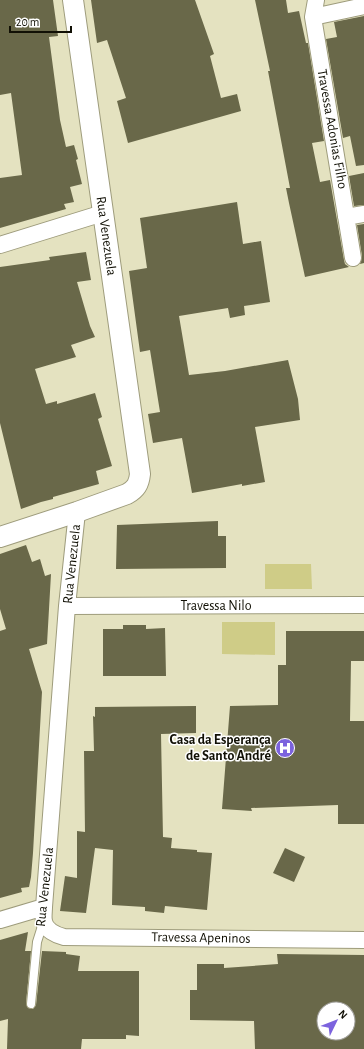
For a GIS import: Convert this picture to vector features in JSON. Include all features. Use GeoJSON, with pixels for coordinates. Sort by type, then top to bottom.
{"type":"FeatureCollection","features":[{"type":"Feature","properties":{"kind":"street","name":"Rua Venezuela"},"geometry":{"type":"LineString","coordinates":[[44,915],[68,606],[77,512],[131,492],[139,483],[140,474],[73,0]]}},
{"type":"Feature","properties":{"kind":"street","name":"Travessa Adonias Filho"},"geometry":{"type":"LineString","coordinates":[[316,0],[313,17],[354,258]]}},
{"type":"Feature","properties":{"kind":"street"},"geometry":{"type":"LineString","coordinates":[[313,17],[364,6]]}},
{"type":"Feature","properties":{"kind":"street"},"geometry":{"type":"LineString","coordinates":[[0,246],[103,213]]}},
{"type":"Feature","properties":{"kind":"street"},"geometry":{"type":"LineString","coordinates":[[346,218],[364,214]]}},
{"type":"Feature","properties":{"kind":"street"},"geometry":{"type":"LineString","coordinates":[[0,537],[77,512]]}},
{"type":"Feature","properties":{"kind":"street","name":"Travessa Nilo"},"geometry":{"type":"LineString","coordinates":[[68,606],[364,605]]}},
{"type":"Feature","properties":{"kind":"street"},"geometry":{"type":"LineString","coordinates":[[0,920],[44,915]]}},
{"type":"Feature","properties":{"kind":"street","name":"Travessa Apeninos"},"geometry":{"type":"LineString","coordinates":[[44,915],[49,930],[64,937],[364,940]]}},
{"type":"Feature","properties":{"kind":"lane","name":"Rua Venezuela"},"geometry":{"type":"LineString","coordinates":[[31,1004],[37,942],[44,915]]}},
{"type":"Feature","properties":{"kind":"shaded area"},"geometry":{"type":"Polygon","coordinates":[[[265,564],[311,564],[312,589],[265,589],[265,564]]]}},
{"type":"Feature","properties":{"kind":"shaded area"},"geometry":{"type":"Polygon","coordinates":[[[222,622],[275,622],[275,655],[222,654],[222,622]]]}},
{"type":"Feature","properties":{"kind":"building"},"geometry":{"type":"Polygon","coordinates":[[[0,0],[53,0],[58,36],[49,37],[60,120],[66,147],[74,145],[82,184],[70,187],[74,202],[64,204],[66,209],[0,228],[0,178],[22,175],[11,93],[0,95],[0,0]]]}},
{"type":"Feature","properties":{"kind":"building"},"geometry":{"type":"Polygon","coordinates":[[[91,0],[195,0],[214,54],[210,56],[221,98],[237,94],[241,111],[128,143],[117,101],[126,98],[107,40],[97,43],[91,0]]]}},
{"type":"Feature","properties":{"kind":"building"},"geometry":{"type":"Polygon","coordinates":[[[255,0],[286,0],[288,13],[299,11],[306,43],[308,43],[324,141],[312,143],[320,182],[330,180],[344,260],[345,264],[349,267],[305,277],[286,188],[290,188],[268,71],[270,71],[255,0]]]}},
{"type":"Feature","properties":{"kind":"building"},"geometry":{"type":"Polygon","coordinates":[[[364,16],[364,165],[356,166],[350,136],[343,138],[326,39],[337,37],[334,22],[364,16]]]}},
{"type":"Feature","properties":{"kind":"building"},"geometry":{"type":"Polygon","coordinates":[[[364,173],[364,205],[354,206],[349,176],[364,173]]]}},
{"type":"Feature","properties":{"kind":"building"},"geometry":{"type":"Polygon","coordinates":[[[237,202],[243,244],[261,241],[270,302],[244,306],[245,315],[230,318],[228,308],[179,316],[189,375],[225,371],[288,360],[298,399],[300,420],[255,427],[265,482],[242,486],[242,484],[192,493],[182,438],[153,443],[148,414],[160,412],[150,350],[140,352],[129,271],[147,268],[140,218],[237,202]]]}},
{"type":"Feature","properties":{"kind":"building"},"geometry":{"type":"Polygon","coordinates":[[[364,224],[364,263],[360,264],[362,256],[357,225],[364,224]]]}},
{"type":"Feature","properties":{"kind":"building"},"geometry":{"type":"Polygon","coordinates":[[[86,252],[91,280],[77,282],[90,326],[95,337],[71,345],[76,357],[35,369],[46,404],[57,401],[57,404],[95,393],[102,417],[98,419],[112,466],[96,471],[99,484],[53,497],[53,499],[21,509],[0,423],[0,267],[50,260],[49,257],[86,252]]]}},
{"type":"Feature","properties":{"kind":"building"},"geometry":{"type":"Polygon","coordinates":[[[218,521],[218,536],[226,536],[226,568],[116,569],[117,525],[218,521]]]}},
{"type":"Feature","properties":{"kind":"building"},"geometry":{"type":"Polygon","coordinates":[[[26,545],[32,562],[40,559],[45,576],[51,574],[47,644],[29,649],[42,692],[33,853],[29,887],[21,888],[22,892],[0,898],[0,631],[6,629],[0,609],[0,554],[26,545]]]}},
{"type":"Feature","properties":{"kind":"building"},"geometry":{"type":"Polygon","coordinates":[[[123,625],[146,625],[146,629],[165,628],[166,676],[103,676],[103,629],[123,629],[123,625]]]}},
{"type":"Feature","properties":{"kind":"building"},"geometry":{"type":"Polygon","coordinates":[[[286,631],[364,631],[364,661],[351,661],[350,721],[364,721],[364,824],[338,824],[338,805],[251,808],[252,811],[222,809],[230,706],[278,705],[278,665],[286,665],[286,631]]]}},
{"type":"Feature","properties":{"kind":"building"},"geometry":{"type":"Polygon","coordinates":[[[196,706],[196,733],[161,734],[163,837],[172,838],[171,848],[212,853],[207,910],[165,906],[164,913],[145,911],[145,907],[112,905],[113,850],[95,848],[86,913],[60,911],[65,876],[77,878],[77,831],[85,832],[84,751],[94,751],[93,716],[95,717],[95,707],[196,706]]]}},
{"type":"Feature","properties":{"kind":"building"},"geometry":{"type":"Polygon","coordinates":[[[285,848],[305,857],[294,882],[273,873],[285,848]]]}},
{"type":"Feature","properties":{"kind":"building"},"geometry":{"type":"Polygon","coordinates":[[[28,932],[25,951],[31,951],[26,1003],[28,1008],[33,1009],[36,1005],[42,951],[66,952],[66,954],[80,956],[78,971],[139,971],[139,1036],[126,1035],[126,1039],[82,1039],[81,1049],[7,1049],[8,1019],[0,1021],[0,940],[28,932]]]}},
{"type":"Feature","properties":{"kind":"building"},"geometry":{"type":"Polygon","coordinates":[[[277,954],[364,955],[364,1049],[255,1049],[254,1021],[190,1020],[190,990],[197,990],[197,964],[224,964],[224,968],[278,964],[277,954]]]}},
{"type":"Feature","properties":{"kind":"place","name":"Casa da Esperança de Santo André"},"geometry":{"type":"Point","coordinates":[285,748]}}]}
